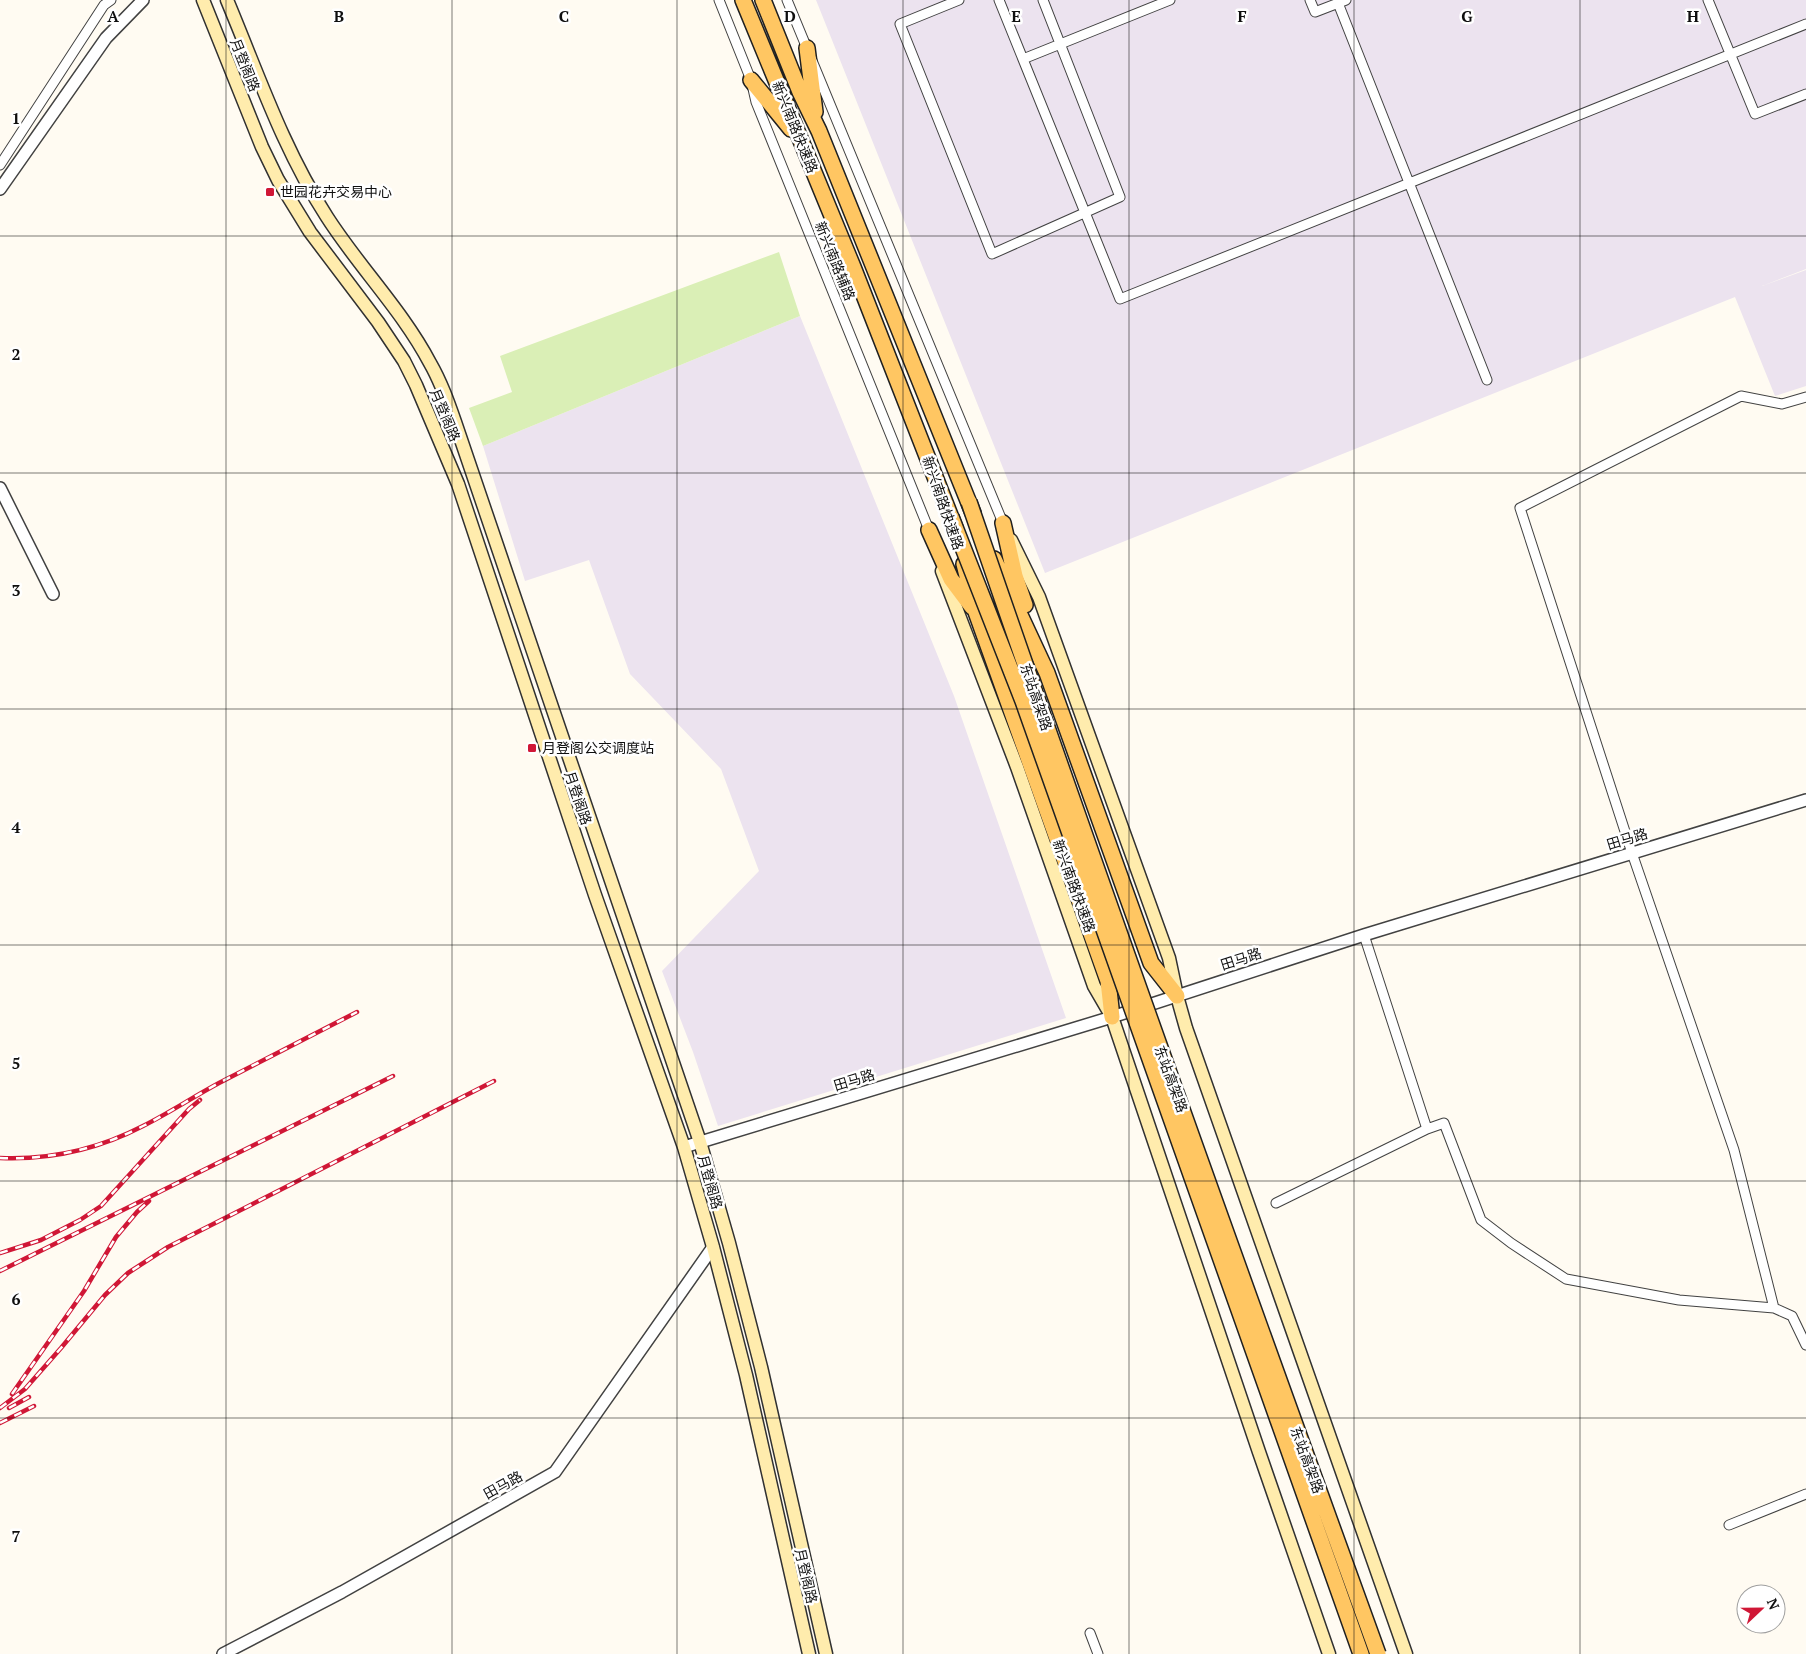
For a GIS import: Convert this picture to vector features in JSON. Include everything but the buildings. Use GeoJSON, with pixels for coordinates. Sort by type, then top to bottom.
{"type":"FeatureCollection","features":[{"type":"Feature","properties":{"kind":"main road","name":"月登阁路"},"geometry":{"type":"LineString","coordinates":[[203,0],[262,147],[278,180],[310,232],[393,342],[416,385],[458,484],[595,895],[684,1147],[713,1247],[746,1375],[809,1654]]}},
{"type":"Feature","properties":{"kind":"main road","name":"月登阁路"},"geometry":{"type":"LineString","coordinates":[[227,0],[283,138],[298,169],[328,219],[422,348],[445,393],[509,576],[700,1142],[729,1243],[761,1367],[826,1654]]}},
{"type":"Feature","properties":{"kind":"main road","name":"新兴南路快速路"},"geometry":{"type":"LineString","coordinates":[[743,0],[853,267],[951,517],[976,612],[1108,981],[1112,1017]]}},
{"type":"Feature","properties":{"kind":"main road","name":"新兴南路快速路"},"geometry":{"type":"LineString","coordinates":[[763,0],[800,92],[819,131],[968,502],[1047,673],[1151,963],[1177,996]]}},
{"type":"Feature","properties":{"kind":"main road"},"geometry":{"type":"LineString","coordinates":[[807,48],[812,97],[819,131]]}},
{"type":"Feature","properties":{"kind":"main road"},"geometry":{"type":"LineString","coordinates":[[751,80],[801,142]]}},
{"type":"Feature","properties":{"kind":"main road","name":"东站高架路"},"geometry":{"type":"LineString","coordinates":[[968,502],[1264,1340],[1378,1654]]}},
{"type":"Feature","properties":{"kind":"main road","name":"东站高架路"},"geometry":{"type":"LineString","coordinates":[[951,517],[1023,702],[1361,1654]]}},
{"type":"Feature","properties":{"kind":"main road"},"geometry":{"type":"LineString","coordinates":[[1003,523],[1015,576],[1047,673]]}},
{"type":"Feature","properties":{"kind":"main road"},"geometry":{"type":"LineString","coordinates":[[1003,523],[1039,597],[1169,958],[1186,1028],[1406,1654]]}},
{"type":"Feature","properties":{"kind":"main road"},"geometry":{"type":"LineString","coordinates":[[929,530],[951,579],[976,612]]}},
{"type":"Feature","properties":{"kind":"main road"},"geometry":{"type":"LineString","coordinates":[[929,530],[944,577],[1017,767],[1094,986],[1112,1017],[1329,1654]]}},
{"type":"Feature","properties":{"kind":"street"},"geometry":{"type":"LineString","coordinates":[[0,165],[104,5],[111,0]]}},
{"type":"Feature","properties":{"kind":"street"},"geometry":{"type":"LineString","coordinates":[[0,189],[106,38],[143,0]]}},
{"type":"Feature","properties":{"kind":"street","name":"新兴南路辅路"},"geometry":{"type":"LineString","coordinates":[[719,0],[751,80],[756,102],[929,530]]}},
{"type":"Feature","properties":{"kind":"street"},"geometry":{"type":"LineString","coordinates":[[787,0],[1003,523]]}},
{"type":"Feature","properties":{"kind":"street"},"geometry":{"type":"LineString","coordinates":[[959,0],[900,24],[992,254],[1120,197],[1043,0]]}},
{"type":"Feature","properties":{"kind":"street"},"geometry":{"type":"LineString","coordinates":[[999,0],[1120,299],[1806,24]]}},
{"type":"Feature","properties":{"kind":"street"},"geometry":{"type":"LineString","coordinates":[[1023,59],[1170,0]]}},
{"type":"Feature","properties":{"kind":"street"},"geometry":{"type":"LineString","coordinates":[[1310,0],[1315,12],[1342,2],[1409,184],[1487,380]]}},
{"type":"Feature","properties":{"kind":"street"},"geometry":{"type":"LineString","coordinates":[[1708,0],[1755,114],[1806,94]]}},
{"type":"Feature","properties":{"kind":"street"},"geometry":{"type":"LineString","coordinates":[[1774,1308],[1734,1150],[1632,853],[1520,508],[1741,396],[1782,404],[1806,397]]}},
{"type":"Feature","properties":{"kind":"street"},"geometry":{"type":"LineString","coordinates":[[0,488],[53,594]]}},
{"type":"Feature","properties":{"kind":"street","name":"田马路"},"geometry":{"type":"LineString","coordinates":[[684,1147],[1112,1017],[1364,935],[1806,800]]}},
{"type":"Feature","properties":{"kind":"street"},"geometry":{"type":"LineString","coordinates":[[1364,935],[1427,1129]]}},
{"type":"Feature","properties":{"kind":"street"},"geometry":{"type":"LineString","coordinates":[[1276,1203],[1427,1129],[1444,1123],[1481,1220],[1510,1243],[1566,1279],[1679,1300],[1774,1308],[1792,1316],[1806,1345]]}},
{"type":"Feature","properties":{"kind":"street","name":"田马路"},"geometry":{"type":"LineString","coordinates":[[223,1654],[342,1592],[555,1472],[713,1247]]}},
{"type":"Feature","properties":{"kind":"street"},"geometry":{"type":"LineString","coordinates":[[1729,1525],[1806,1494]]}},
{"type":"Feature","properties":{"kind":"street"},"geometry":{"type":"LineString","coordinates":[[1090,1633],[1098,1654]]}},
{"type":"Feature","properties":{"kind":"shaded area"},"geometry":{"type":"Polygon","coordinates":[[[816,0],[1806,0],[1806,269],[1762,286],[1806,270],[1806,386],[1775,396],[1735,297],[1045,573],[816,0]]]}},
{"type":"Feature","properties":{"kind":"shaded area"},"geometry":{"type":"Polygon","coordinates":[[[800,316],[954,696],[1066,1018],[718,1126],[693,1052],[662,971],[759,871],[721,769],[630,674],[589,560],[525,581],[483,446],[800,316]]]}},
{"type":"Feature","properties":{"kind":"green space"},"geometry":{"type":"Polygon","coordinates":[[[779,252],[800,316],[483,446],[469,408],[512,392],[500,356],[779,252]]]}},
{"type":"Feature","properties":{"kind":"railway"},"geometry":{"type":"LineString","coordinates":[[0,1158],[55,1155],[109,1141],[143,1126],[219,1083],[357,1012]]}},
{"type":"Feature","properties":{"kind":"railway"},"geometry":{"type":"LineString","coordinates":[[0,1271],[393,1076]]}},
{"type":"Feature","properties":{"kind":"railway"},"geometry":{"type":"LineString","coordinates":[[0,1408],[25,1389],[105,1295],[128,1273],[168,1247],[494,1081]]}},
{"type":"Feature","properties":{"kind":"railway"},"geometry":{"type":"LineString","coordinates":[[0,1253],[41,1240],[80,1220],[101,1206],[189,1109],[200,1100]]}},
{"type":"Feature","properties":{"kind":"railway"},"geometry":{"type":"LineString","coordinates":[[12,1394],[84,1291],[116,1237],[149,1201]]}},
{"type":"Feature","properties":{"kind":"railway"},"geometry":{"type":"LineString","coordinates":[[9,1408],[29,1397]]}},
{"type":"Feature","properties":{"kind":"railway"},"geometry":{"type":"LineString","coordinates":[[0,1423],[34,1406]]}},
{"type":"Feature","properties":{"kind":"place","name":"世园花卉交易中心"},"geometry":{"type":"Point","coordinates":[270,192]}},
{"type":"Feature","properties":{"kind":"place","name":"月登阁公交调度站"},"geometry":{"type":"Point","coordinates":[532,748]}}]}
